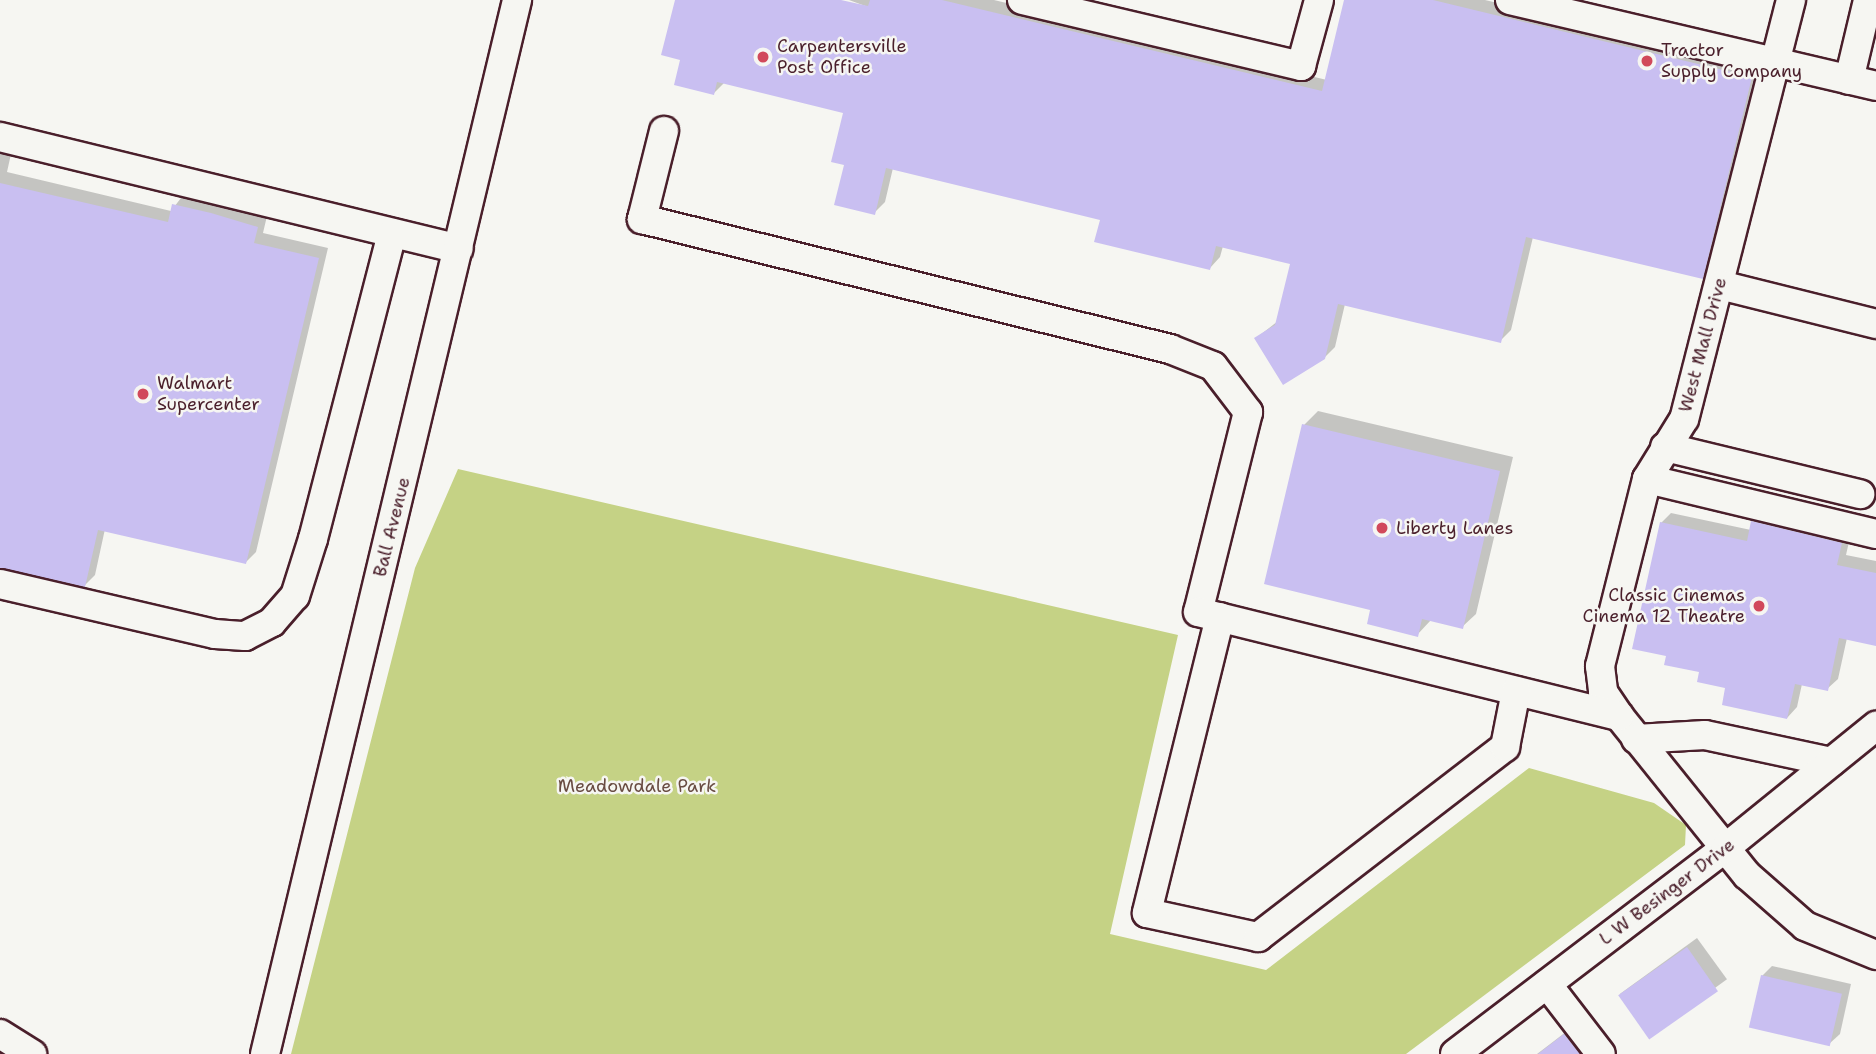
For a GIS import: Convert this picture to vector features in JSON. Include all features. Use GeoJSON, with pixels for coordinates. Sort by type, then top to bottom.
{"type":"FeatureCollection","features":[{"type":"Feature","properties":{"kind":"street","name":"Ball Avenue"},"geometry":{"type":"LineString","coordinates":[[265,1054],[517,0]]}},
{"type":"Feature","properties":{"kind":"street"},"geometry":{"type":"LineString","coordinates":[[1022,0],[1301,66],[1318,0]]}},
{"type":"Feature","properties":{"kind":"street"},"geometry":{"type":"LineString","coordinates":[[1510,0],[1876,86]]}},
{"type":"Feature","properties":{"kind":"street","name":"West Mall Drive"},"geometry":{"type":"LineString","coordinates":[[1791,0],[1684,419],[1647,479],[1600,666],[1603,692],[1619,716],[1724,849],[1805,926],[1876,955]]}},
{"type":"Feature","properties":{"kind":"street"},"geometry":{"type":"LineString","coordinates":[[1849,80],[1868,0]]}},
{"type":"Feature","properties":{"kind":"street"},"geometry":{"type":"LineString","coordinates":[[664,131],[642,219],[1170,348],[1213,366],[1248,412],[1198,612],[1619,716]]}},
{"type":"Feature","properties":{"kind":"street"},"geometry":{"type":"LineString","coordinates":[[0,137],[459,249]]}},
{"type":"Feature","properties":{"kind":"street"},"geometry":{"type":"LineString","coordinates":[[0,584],[215,634],[245,636],[272,622],[295,596],[313,539],[392,233]]}},
{"type":"Feature","properties":{"kind":"street"},"geometry":{"type":"LineString","coordinates":[[1720,285],[1876,324]]}},
{"type":"Feature","properties":{"kind":"street"},"geometry":{"type":"LineString","coordinates":[[1665,447],[1860,494]]}},
{"type":"Feature","properties":{"kind":"street"},"geometry":{"type":"LineString","coordinates":[[1647,479],[1876,534]]}},
{"type":"Feature","properties":{"kind":"street"},"geometry":{"type":"LineString","coordinates":[[1220,617],[1147,913],[1258,937],[1505,747],[1516,691]]}},
{"type":"Feature","properties":{"kind":"street","name":"L W Besinger Drive"},"geometry":{"type":"LineString","coordinates":[[1473,1049],[1547,984],[1724,849],[1876,726]]}},
{"type":"Feature","properties":{"kind":"street"},"geometry":{"type":"LineString","coordinates":[[1636,739],[1705,735],[1831,762]]}},
{"type":"Feature","properties":{"kind":"street"},"geometry":{"type":"LineString","coordinates":[[1547,984],[1601,1054]]}},
{"type":"Feature","properties":{"kind":"street"},"geometry":{"type":"LineString","coordinates":[[0,1034],[32,1054]]}},
{"type":"Feature","properties":{"kind":"green space","name":"Meadowdale Park"},"geometry":{"type":"Polygon","coordinates":[[[458,469],[1178,635],[1110,934],[1266,970],[1529,768],[1654,803],[1686,825],[1685,845],[1406,1054],[291,1054],[415,568],[458,469]]]}},
{"type":"Feature","properties":{"kind":"building"},"geometry":{"type":"Polygon","coordinates":[[[675,0],[841,0],[868,6],[870,0],[942,0],[1322,91],[1344,0],[1433,0],[1752,77],[1703,279],[1526,237],[1501,343],[1338,304],[1325,359],[1283,385],[1254,338],[1275,325],[1290,264],[1216,246],[1210,270],[1094,242],[1100,220],[886,168],[875,215],[834,205],[844,165],[831,162],[843,113],[717,82],[714,95],[674,85],[680,60],[661,55],[675,0]]]}},
{"type":"Feature","properties":{"kind":"building","name":"Walmart Supercenter"},"geometry":{"type":"Polygon","coordinates":[[[0,183],[168,222],[172,204],[211,213],[258,227],[254,243],[319,258],[246,564],[98,530],[85,587],[0,568],[0,183]]]}},
{"type":"Feature","properties":{"kind":"building","name":"Liberty Lanes"},"geometry":{"type":"Polygon","coordinates":[[[1302,424],[1500,471],[1463,629],[1422,619],[1418,637],[1367,624],[1370,610],[1264,584],[1302,424]]]}},
{"type":"Feature","properties":{"kind":"building","name":"Classic Cinemas Cinema 12 Theatre"},"geometry":{"type":"Polygon","coordinates":[[[1751,521],[1842,543],[1837,565],[1876,573],[1876,646],[1839,638],[1828,691],[1795,684],[1787,719],[1722,705],[1725,688],[1697,682],[1699,672],[1664,665],[1666,656],[1632,649],[1660,522],[1747,541],[1751,521]]]}},
{"type":"Feature","properties":{"kind":"building"},"geometry":{"type":"Polygon","coordinates":[[[1687,947],[1718,991],[1649,1039],[1618,995],[1687,947]]]}},
{"type":"Feature","properties":{"kind":"building"},"geometry":{"type":"Polygon","coordinates":[[[1761,975],[1842,994],[1830,1046],[1749,1028],[1761,975]]]}},
{"type":"Feature","properties":{"kind":"building"},"geometry":{"type":"Polygon","coordinates":[[[1564,1034],[1580,1054],[1538,1054],[1564,1034]]]}},
{"type":"Feature","properties":{"kind":"place","name":"Carpentersville Post Office"},"geometry":{"type":"Point","coordinates":[763,57]}},
{"type":"Feature","properties":{"kind":"place","name":"Tractor Supply Company"},"geometry":{"type":"Point","coordinates":[1647,61]}},
{"type":"Feature","properties":{"kind":"place","name":"Walmart Supercenter"},"geometry":{"type":"Point","coordinates":[143,394]}},
{"type":"Feature","properties":{"kind":"place","name":"Liberty Lanes"},"geometry":{"type":"Point","coordinates":[1382,528]}},
{"type":"Feature","properties":{"kind":"place","name":"Classic Cinemas Cinema 12 Theatre"},"geometry":{"type":"Point","coordinates":[1759,606]}}]}
